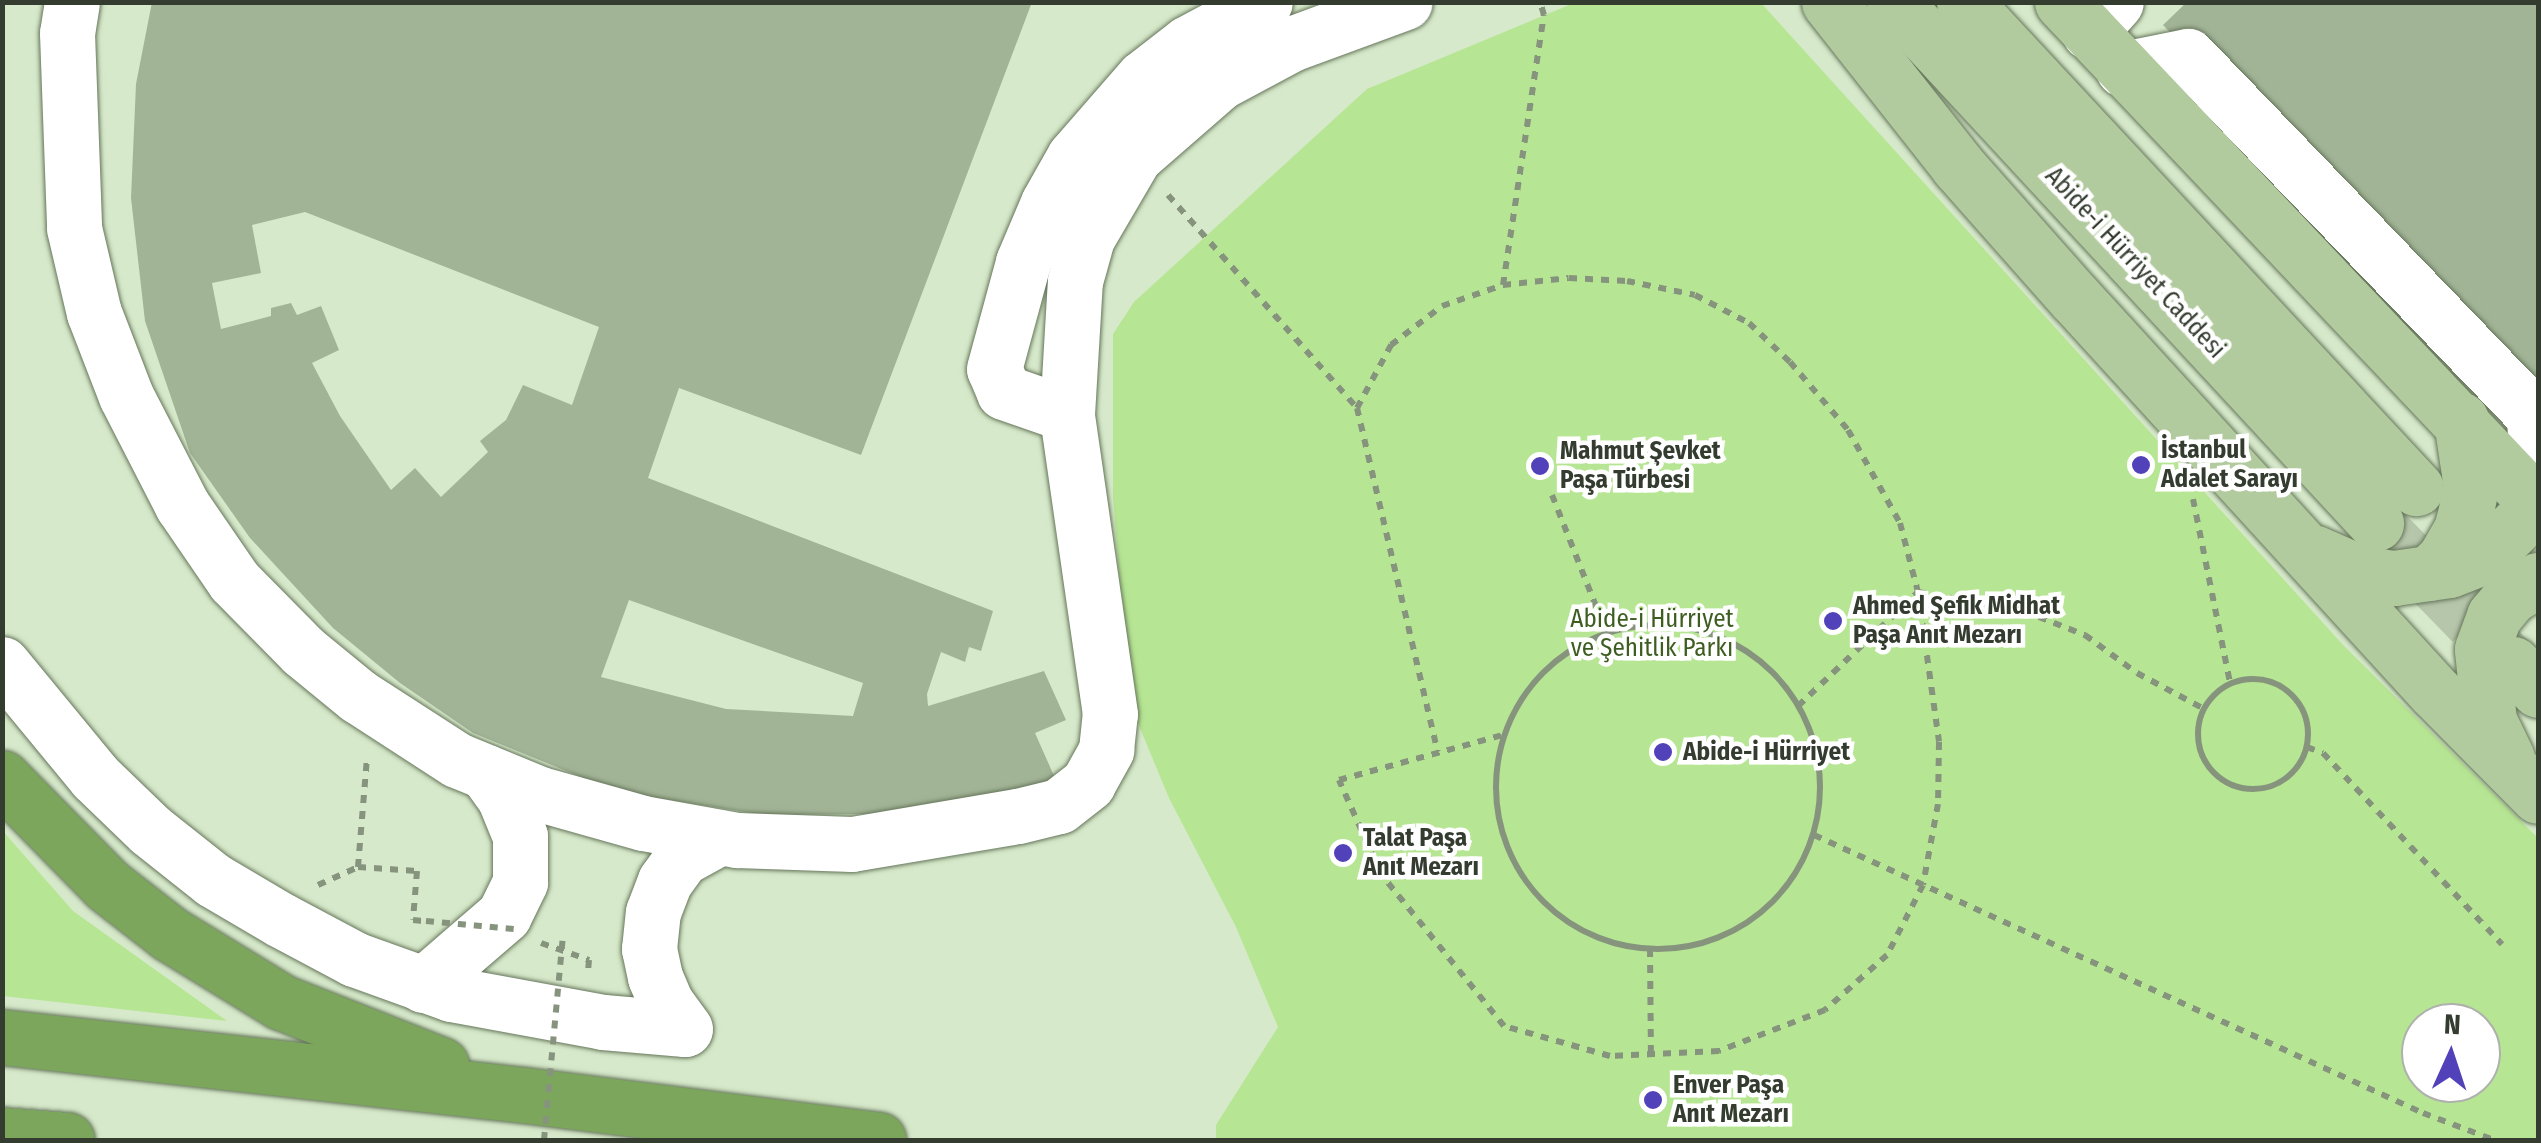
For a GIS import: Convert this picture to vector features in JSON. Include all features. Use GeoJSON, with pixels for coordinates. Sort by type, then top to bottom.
{"type":"FeatureCollection","features":[{"type":"Feature","properties":{"kind":"highway"},"geometry":{"type":"LineString","coordinates":[[2,778],[107,885],[170,934],[230,973],[281,1002],[374,1040],[534,1118]]}},
{"type":"Feature","properties":{"kind":"highway"},"geometry":{"type":"LineString","coordinates":[[2,1038],[534,1118],[878,1140]]}},
{"type":"Feature","properties":{"kind":"highway"},"geometry":{"type":"LineString","coordinates":[[2,1135],[67,1140]]}},
{"type":"Feature","properties":{"kind":"main road"},"geometry":{"type":"LineString","coordinates":[[1829,2],[1958,166],[2527,786]]}},
{"type":"Feature","properties":{"kind":"main road","name":"Abide-i Hürriyet Caddesi"},"geometry":{"type":"LineString","coordinates":[[1894,2],[2376,523]]}},
{"type":"Feature","properties":{"kind":"main road"},"geometry":{"type":"LineString","coordinates":[[1964,2],[2416,488]]}},
{"type":"Feature","properties":{"kind":"main road"},"geometry":{"type":"LineString","coordinates":[[2097,27],[2538,504],[2508,536],[2472,564],[2429,573],[2394,578],[2361,573],[2306,548]]}},
{"type":"Feature","properties":{"kind":"main road"},"geometry":{"type":"LineString","coordinates":[[2429,573],[2452,544],[2468,506],[2471,487],[2460,420]]}},
{"type":"Feature","properties":{"kind":"main road"},"geometry":{"type":"LineString","coordinates":[[2527,786],[2489,721],[2482,649],[2494,616],[2511,596],[2538,580]]}},
{"type":"Feature","properties":{"kind":"lane"},"geometry":{"type":"LineString","coordinates":[[72,2],[67,34],[74,228],[94,313],[126,396],[182,506],[234,582],[303,651],[371,705],[457,760],[643,823],[720,838],[852,844],[949,832],[1059,806],[1088,784],[1106,750],[1110,714],[1067,414],[1075,281],[1087,238],[1135,156],[1220,82],[1291,44],[1405,2]]}},
{"type":"Feature","properties":{"kind":"lane"},"geometry":{"type":"LineString","coordinates":[[1067,414],[1004,392],[994,369],[1018,277],[1048,203],[1074,156],[1143,78],[1188,43],[1265,2]]}},
{"type":"Feature","properties":{"kind":"lane"},"geometry":{"type":"LineString","coordinates":[[2097,27],[2188,56],[2534,415],[2538,504]]}},
{"type":"Feature","properties":{"kind":"lane"},"geometry":{"type":"LineString","coordinates":[[2,664],[95,777],[212,880],[354,959],[423,985],[534,1012],[685,1030],[655,977],[649,948],[653,912],[665,881],[682,858],[720,838]]}},
{"type":"Feature","properties":{"kind":"lane"},"geometry":{"type":"LineString","coordinates":[[423,985],[504,915],[520,882],[520,836],[504,797],[486,772]]}},
{"type":"Feature","properties":{"kind":"path"},"geometry":{"type":"LineString","coordinates":[[1503,284],[1544,15],[1540,2]]}},
{"type":"Feature","properties":{"kind":"path"},"geometry":{"type":"LineString","coordinates":[[1135,156],[1357,408],[1438,752]]}},
{"type":"Feature","properties":{"kind":"path"},"geometry":{"type":"LineString","coordinates":[[1357,408],[1390,346],[1442,306],[1503,284],[1569,278],[1627,281],[1695,295],[1749,323],[1790,362],[1848,430],[1900,523],[1918,592],[1939,742],[1938,804],[1923,885],[1888,955],[1825,1010],[1719,1051],[1610,1056],[1504,1026],[1381,874],[1339,780],[1506,734]]}},
{"type":"Feature","properties":{"kind":"path"},"geometry":{"type":"LineString","coordinates":[[2210,445],[2192,505],[2230,683]]}},
{"type":"Feature","properties":{"kind":"path"},"geometry":{"type":"LineString","coordinates":[[1552,496],[1607,634]]}},
{"type":"Feature","properties":{"kind":"path"},"geometry":{"type":"LineString","coordinates":[[1798,706],[1918,592]]}},
{"type":"Feature","properties":{"kind":"path"},"geometry":{"type":"LineString","coordinates":[[1918,592],[2024,610],[2085,635],[2137,673],[2204,709]]}},
{"type":"Feature","properties":{"kind":"path"},"geometry":{"type":"LineString","coordinates":[[1640,625],[1694,628],[1744,648],[1785,683],[1798,706],[1812,730],[1822,782],[1814,835],[1791,883],[1752,920],[1704,944],[1650,949],[1598,938],[1551,910],[1517,868],[1498,818],[1496,764],[1513,713],[1545,670],[1589,640],[1640,625]]}},
{"type":"Feature","properties":{"kind":"path"},"geometry":{"type":"LineString","coordinates":[[2265,680],[2294,697],[2304,712],[2306,747],[2288,776],[2255,788],[2236,786],[2219,778],[2199,746],[2204,709],[2230,683],[2265,680]]}},
{"type":"Feature","properties":{"kind":"path"},"geometry":{"type":"LineString","coordinates":[[358,866],[371,705]]}},
{"type":"Feature","properties":{"kind":"path"},"geometry":{"type":"LineString","coordinates":[[2306,747],[2322,753],[2502,944]]}},
{"type":"Feature","properties":{"kind":"path"},"geometry":{"type":"LineString","coordinates":[[1814,835],[2423,1113],[2494,1140]]}},
{"type":"Feature","properties":{"kind":"path"},"geometry":{"type":"LineString","coordinates":[[310,888],[358,866],[417,871],[413,920],[514,929]]}},
{"type":"Feature","properties":{"kind":"path"},"geometry":{"type":"LineString","coordinates":[[534,1118],[563,935]]}},
{"type":"Feature","properties":{"kind":"path"},"geometry":{"type":"LineString","coordinates":[[536,942],[589,960],[586,982]]}},
{"type":"Feature","properties":{"kind":"path"},"geometry":{"type":"LineString","coordinates":[[1650,949],[1651,1054]]}},
{"type":"Feature","properties":{"kind":"green space","name":"Abide-i Hürriyet ve Şehitlik Parkı"},"geometry":{"type":"Polygon","coordinates":[[[1574,3],[1761,3],[2343,645],[2538,838],[2538,1140],[1216,1140],[1216,1125],[1278,1027],[1236,927],[1169,798],[1130,704],[1113,498],[1113,334],[1134,302],[1367,89],[1574,3]]]}},
{"type":"Feature","properties":{"kind":"green space"},"geometry":{"type":"Polygon","coordinates":[[[2,830],[73,911],[227,1021],[3,996],[2,830]]]}},
{"type":"Feature","properties":{"kind":"building"},"geometry":{"type":"Polygon","coordinates":[[[152,2],[1032,2],[861,455],[679,388],[648,478],[993,611],[981,651],[969,647],[965,662],[941,652],[927,694],[928,706],[1044,671],[1066,720],[1035,733],[1055,778],[1023,790],[871,814],[766,815],[618,792],[473,733],[400,683],[333,628],[250,538],[190,453],[145,321],[131,198],[136,84],[152,2]],[[305,212],[252,225],[261,273],[212,283],[221,329],[271,316],[271,308],[291,303],[297,315],[321,306],[339,350],[312,363],[340,416],[391,490],[415,468],[441,497],[488,452],[480,441],[506,420],[523,385],[572,405],[599,327],[305,212]],[[629,600],[601,677],[726,709],[853,716],[863,683],[629,600]]]}},
{"type":"Feature","properties":{"kind":"building"},"geometry":{"type":"Polygon","coordinates":[[[2187,2],[2538,2],[2538,413],[2163,25],[2187,2]]]}},
{"type":"Feature","properties":{"kind":"tunnel"},"geometry":{"type":"LineString","coordinates":[[2376,523],[2513,664]]}},
{"type":"Feature","properties":{"kind":"place","name":"İstanbul Adalet Sarayı"},"geometry":{"type":"Point","coordinates":[2141,465]}},
{"type":"Feature","properties":{"kind":"place","name":"Mahmut Şevket Paşa Türbesi"},"geometry":{"type":"Point","coordinates":[1540,466]}},
{"type":"Feature","properties":{"kind":"place","name":"Ahmed Şefik Midhat Paşa Anıt Mezarı"},"geometry":{"type":"Point","coordinates":[1833,621]}},
{"type":"Feature","properties":{"kind":"place","name":"Abide-i Hürriyet"},"geometry":{"type":"Point","coordinates":[1663,752]}},
{"type":"Feature","properties":{"kind":"place","name":"Talat Paşa Anıt Mezarı"},"geometry":{"type":"Point","coordinates":[1343,853]}},
{"type":"Feature","properties":{"kind":"place","name":"Enver Paşa Anıt Mezarı"},"geometry":{"type":"Point","coordinates":[1653,1100]}}]}
